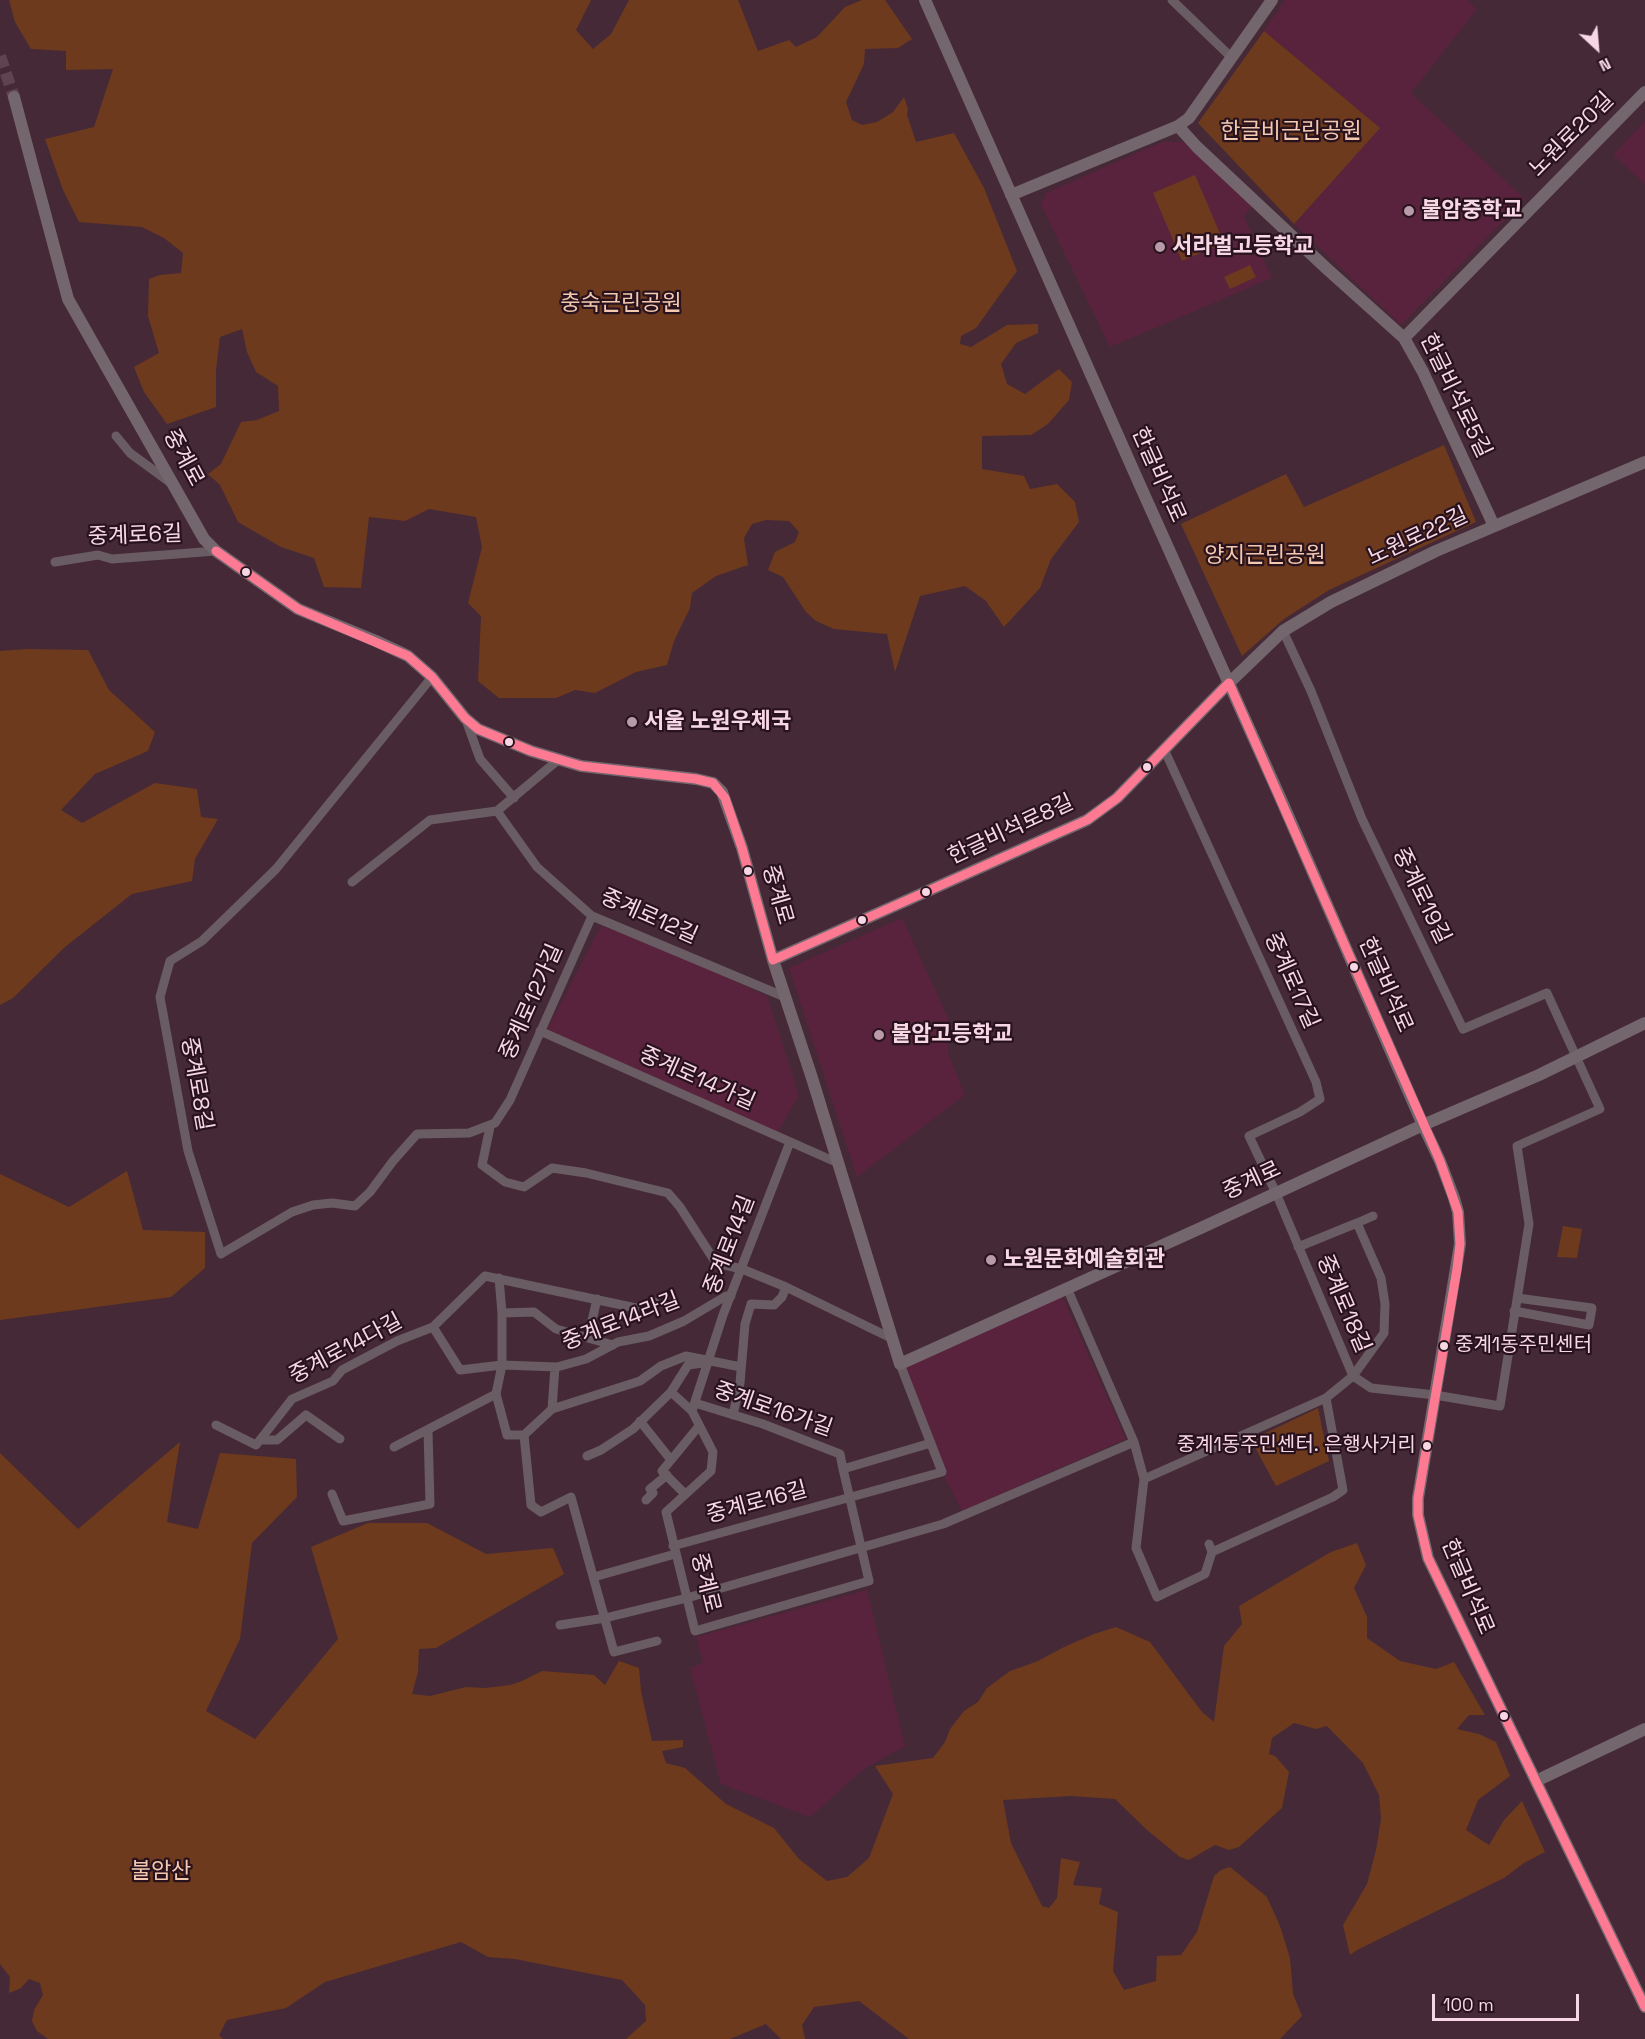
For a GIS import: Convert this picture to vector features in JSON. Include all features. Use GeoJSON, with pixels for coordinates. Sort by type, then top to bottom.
{"type":"FeatureCollection","features":[{"type":"Feature","properties":{"kind":"street","name":"한글비석로"},"geometry":{"type":"LineString","coordinates":[[925,0],[1229,683],[1440,1161],[1454,1198],[1460,1235],[1457,1269],[1418,1498],[1418,1515],[1428,1558],[1645,2007]]}},
{"type":"Feature","properties":{"kind":"street"},"geometry":{"type":"LineString","coordinates":[[1172,0],[1232,58]]}},
{"type":"Feature","properties":{"kind":"street"},"geometry":{"type":"LineString","coordinates":[[1011,195],[1178,126],[1189,118],[1272,0]]}},
{"type":"Feature","properties":{"kind":"street","name":"노원로20길"},"geometry":{"type":"LineString","coordinates":[[1404,338],[1645,92]]}},
{"type":"Feature","properties":{"kind":"street","name":"중계로"},"geometry":{"type":"LineString","coordinates":[[14,97],[68,298],[156,451],[171,483],[204,539],[216,551],[298,609],[408,656],[432,677],[465,718],[478,729],[518,747],[581,766],[713,783],[724,798],[900,1364],[1423,1125],[1488,1098],[1645,1023]]}},
{"type":"Feature","properties":{"kind":"street","name":"한글비석로5길"},"geometry":{"type":"LineString","coordinates":[[1178,126],[1197,147],[1404,338],[1423,372],[1494,526]]}},
{"type":"Feature","properties":{"kind":"street"},"geometry":{"type":"LineString","coordinates":[[116,436],[130,453],[171,483]]}},
{"type":"Feature","properties":{"kind":"street","name":"노원로22길"},"geometry":{"type":"LineString","coordinates":[[1229,683],[1282,631],[1331,602],[1436,551],[1645,462]]}},
{"type":"Feature","properties":{"kind":"street","name":"중계로6길"},"geometry":{"type":"LineString","coordinates":[[55,562],[98,555],[112,559],[216,551]]}},
{"type":"Feature","properties":{"kind":"street","name":"중계로19길"},"geometry":{"type":"LineString","coordinates":[[1282,631],[1311,691],[1362,819],[1463,1029],[1547,993],[1576,1056]]}},
{"type":"Feature","properties":{"kind":"street","name":"중계로8길"},"geometry":{"type":"LineString","coordinates":[[432,677],[276,869],[202,941],[170,961],[160,997],[189,1151],[221,1254],[292,1212],[313,1205],[332,1203],[355,1206],[370,1192],[417,1134],[469,1133],[490,1127]]}},
{"type":"Feature","properties":{"kind":"street","name":"한글비석로8길"},"geometry":{"type":"LineString","coordinates":[[773,960],[1087,820],[1117,798],[1229,683]]}},
{"type":"Feature","properties":{"kind":"street","name":"중계로"},"geometry":{"type":"LineString","coordinates":[[465,718],[480,759],[514,798]]}},
{"type":"Feature","properties":{"kind":"street","name":"중계로17길"},"geometry":{"type":"LineString","coordinates":[[1164,749],[1316,1082],[1320,1099],[1300,1112],[1249,1136],[1276,1193]]}},
{"type":"Feature","properties":{"kind":"street"},"geometry":{"type":"LineString","coordinates":[[352,882],[430,820],[497,811],[558,760]]}},
{"type":"Feature","properties":{"kind":"street","name":"중계로12길"},"geometry":{"type":"LineString","coordinates":[[497,811],[537,867],[592,916],[785,997]]}},
{"type":"Feature","properties":{"kind":"street","name":"중계로12가길"},"geometry":{"type":"LineString","coordinates":[[490,1127],[508,1105],[592,916]]}},
{"type":"Feature","properties":{"kind":"street","name":"중계로14가길"},"geometry":{"type":"LineString","coordinates":[[540,1031],[838,1163]]}},
{"type":"Feature","properties":{"kind":"street"},"geometry":{"type":"LineString","coordinates":[[1517,1298],[1592,1308],[1589,1325],[1514,1311],[1529,1224],[1517,1146],[1600,1109],[1576,1056]]}},
{"type":"Feature","properties":{"kind":"street"},"geometry":{"type":"LineString","coordinates":[[490,1127],[482,1165],[505,1182],[524,1187],[552,1168],[586,1173],[668,1193],[680,1207],[716,1263],[742,1269],[786,1287],[893,1339]]}},
{"type":"Feature","properties":{"kind":"street","name":"중계로14길"},"geometry":{"type":"LineString","coordinates":[[693,1407],[731,1296],[790,1142]]}},
{"type":"Feature","properties":{"kind":"street","name":"중계로18길"},"geometry":{"type":"LineString","coordinates":[[1276,1193],[1353,1376],[1371,1388],[1435,1395],[1500,1406],[1514,1311]]}},
{"type":"Feature","properties":{"kind":"street"},"geometry":{"type":"LineString","coordinates":[[1357,1223],[1373,1215]]}},
{"type":"Feature","properties":{"kind":"street","name":"중계로18길"},"geometry":{"type":"LineString","coordinates":[[1298,1247],[1357,1223],[1381,1278],[1385,1304],[1384,1333],[1353,1376]]}},
{"type":"Feature","properties":{"kind":"street","name":"중계로14다길"},"geometry":{"type":"LineString","coordinates":[[260,1440],[292,1399],[333,1381],[342,1370],[397,1341],[433,1327],[485,1276],[499,1278]]}},
{"type":"Feature","properties":{"kind":"street"},"geometry":{"type":"LineString","coordinates":[[655,1302],[636,1308],[499,1278],[502,1365],[496,1394],[507,1435],[524,1435],[552,1409],[640,1381],[661,1366],[686,1356],[741,1367]]}},
{"type":"Feature","properties":{"kind":"street"},"geometry":{"type":"LineString","coordinates":[[733,1415],[745,1324],[751,1304],[774,1305],[782,1297],[786,1287]]}},
{"type":"Feature","properties":{"kind":"street"},"geometry":{"type":"LineString","coordinates":[[1067,1288],[1134,1442],[1144,1479],[1136,1548],[1157,1598],[1205,1574],[1210,1548],[1333,1497],[1342,1490],[1326,1398]]}},
{"type":"Feature","properties":{"kind":"street","name":"중계로14라길"},"geometry":{"type":"LineString","coordinates":[[460,1370],[502,1365],[555,1367],[586,1359],[618,1342],[649,1336],[684,1322],[726,1296],[731,1296]]}},
{"type":"Feature","properties":{"kind":"street"},"geometry":{"type":"LineString","coordinates":[[588,1338],[597,1299]]}},
{"type":"Feature","properties":{"kind":"street"},"geometry":{"type":"LineString","coordinates":[[502,1313],[534,1312],[556,1329],[613,1345]]}},
{"type":"Feature","properties":{"kind":"street","name":"중계로14다길"},"geometry":{"type":"LineString","coordinates":[[433,1327],[460,1370]]}},
{"type":"Feature","properties":{"kind":"street"},"geometry":{"type":"LineString","coordinates":[[587,1456],[625,1434],[640,1421],[671,1392],[688,1365],[708,1362]]}},
{"type":"Feature","properties":{"kind":"street","name":"중계로16길"},"geometry":{"type":"LineString","coordinates":[[594,1577],[674,1550],[942,1472],[900,1364]]}},
{"type":"Feature","properties":{"kind":"street","name":"중계로14라길"},"geometry":{"type":"LineString","coordinates":[[552,1409],[555,1367]]}},
{"type":"Feature","properties":{"kind":"street"},"geometry":{"type":"LineString","coordinates":[[1144,1479],[1326,1398],[1353,1376]]}},
{"type":"Feature","properties":{"kind":"street"},"geometry":{"type":"LineString","coordinates":[[671,1392],[693,1407],[699,1426],[713,1452],[711,1471],[666,1512],[674,1550]]}},
{"type":"Feature","properties":{"kind":"street"},"geometry":{"type":"LineString","coordinates":[[394,1447],[496,1394]]}},
{"type":"Feature","properties":{"kind":"street","name":"중계로16가길"},"geometry":{"type":"LineString","coordinates":[[693,1407],[763,1424],[840,1454],[843,1469],[931,1443]]}},
{"type":"Feature","properties":{"kind":"street","name":"중계로14다길"},"geometry":{"type":"LineString","coordinates":[[260,1440],[277,1440],[306,1415],[340,1439]]}},
{"type":"Feature","properties":{"kind":"street"},"geometry":{"type":"LineString","coordinates":[[640,1421],[671,1460]]}},
{"type":"Feature","properties":{"kind":"street"},"geometry":{"type":"LineString","coordinates":[[216,1425],[256,1445],[260,1440]]}},
{"type":"Feature","properties":{"kind":"street"},"geometry":{"type":"LineString","coordinates":[[685,1494],[662,1471],[699,1426]]}},
{"type":"Feature","properties":{"kind":"street"},"geometry":{"type":"LineString","coordinates":[[332,1494],[343,1521],[430,1504],[428,1431]]}},
{"type":"Feature","properties":{"kind":"street"},"geometry":{"type":"LineString","coordinates":[[524,1435],[531,1505],[541,1512],[571,1497],[614,1652],[657,1641]]}},
{"type":"Feature","properties":{"kind":"street"},"geometry":{"type":"LineString","coordinates":[[560,1624],[605,1618],[687,1598],[943,1524],[1134,1442]]}},
{"type":"Feature","properties":{"kind":"street"},"geometry":{"type":"LineString","coordinates":[[843,1469],[862,1548]]}},
{"type":"Feature","properties":{"kind":"street"},"geometry":{"type":"LineString","coordinates":[[646,1500],[653,1493],[650,1490],[667,1475]]}},
{"type":"Feature","properties":{"kind":"street","name":"중계로"},"geometry":{"type":"LineString","coordinates":[[674,1550],[695,1631],[869,1581],[862,1548]]}},
{"type":"Feature","properties":{"kind":"street"},"geometry":{"type":"LineString","coordinates":[[1536,1781],[1645,1729]]}},
{"type":"Feature","properties":{"kind":"shaded area","name":"불암중학교"},"geometry":{"type":"Polygon","coordinates":[[[1285,0],[1467,0],[1477,9],[1411,93],[1525,199],[1401,325],[1294,224],[1379,127],[1264,31],[1285,0]]]}},
{"type":"Feature","properties":{"kind":"shaded area"},"geometry":{"type":"Polygon","coordinates":[[[1645,121],[1645,184],[1613,155],[1645,121]]]}},
{"type":"Feature","properties":{"kind":"shaded area","name":"서라벌고등학교"},"geometry":{"type":"Polygon","coordinates":[[[1162,142],[1185,142],[1253,205],[1244,217],[1272,278],[1110,347],[1041,205],[1046,193],[1162,142]]]}},
{"type":"Feature","properties":{"kind":"shaded area","name":"불암고등학교"},"geometry":{"type":"Polygon","coordinates":[[[902,918],[948,1018],[948,1053],[965,1095],[857,1177],[789,968],[902,918]]]}},
{"type":"Feature","properties":{"kind":"shaded area"},"geometry":{"type":"Polygon","coordinates":[[[601,926],[655,945],[767,996],[799,1095],[777,1134],[547,1030],[601,926]]]}},
{"type":"Feature","properties":{"kind":"shaded area"},"geometry":{"type":"Polygon","coordinates":[[[1062,1296],[1126,1439],[962,1511],[942,1472],[904,1367],[1062,1296]]]}},
{"type":"Feature","properties":{"kind":"shaded area"},"geometry":{"type":"Polygon","coordinates":[[[867,1590],[905,1746],[864,1769],[810,1817],[721,1784],[690,1668],[703,1662],[696,1637],[867,1590]]]}},
{"type":"Feature","properties":{"kind":"green space","name":"충숙근린공원"},"geometry":{"type":"Polygon","coordinates":[[[9,0],[591,0],[576,30],[593,49],[611,34],[629,0],[738,0],[758,51],[789,40],[796,47],[817,37],[845,7],[862,0],[885,0],[912,39],[898,48],[865,49],[864,64],[846,102],[852,120],[862,125],[877,122],[893,112],[904,97],[916,142],[954,133],[984,188],[1017,271],[976,328],[961,336],[960,344],[971,347],[1007,325],[1038,324],[1038,333],[1016,343],[1001,364],[1007,384],[1025,394],[1059,369],[1072,382],[1069,400],[1048,424],[1031,435],[982,436],[982,469],[1024,476],[1030,489],[1057,484],[1075,502],[1079,522],[1051,559],[1040,588],[1004,627],[986,601],[965,586],[920,596],[895,672],[887,634],[834,629],[816,621],[806,612],[783,577],[768,570],[775,552],[795,542],[799,532],[789,521],[766,520],[752,524],[744,538],[748,565],[716,576],[692,593],[690,608],[674,641],[667,665],[636,672],[595,693],[575,690],[556,698],[499,698],[478,681],[481,616],[468,603],[482,547],[476,517],[429,509],[405,521],[369,517],[361,588],[324,587],[314,558],[281,547],[238,522],[220,485],[208,474],[221,464],[241,422],[257,420],[279,411],[278,386],[256,372],[247,352],[242,329],[220,337],[216,370],[216,407],[167,424],[144,392],[134,367],[159,353],[148,316],[149,279],[160,275],[181,273],[183,253],[164,238],[142,227],[79,222],[63,190],[45,139],[94,127],[113,69],[66,70],[66,51],[31,49],[15,22],[9,0]]]}},
{"type":"Feature","properties":{"kind":"green space","name":"한글비근린공원"},"geometry":{"type":"Polygon","coordinates":[[[1264,31],[1380,128],[1294,224],[1198,123],[1264,31]]]}},
{"type":"Feature","properties":{"kind":"green space"},"geometry":{"type":"Polygon","coordinates":[[[1195,175],[1224,243],[1182,261],[1153,193],[1195,175]]]}},
{"type":"Feature","properties":{"kind":"green space"},"geometry":{"type":"Polygon","coordinates":[[[1250,265],[1256,277],[1230,289],[1224,277],[1250,265]]]}},
{"type":"Feature","properties":{"kind":"green space","name":"양지근린공원"},"geometry":{"type":"Polygon","coordinates":[[[1444,445],[1476,522],[1329,590],[1284,619],[1242,656],[1181,524],[1286,474],[1304,507],[1444,445]]]}},
{"type":"Feature","properties":{"kind":"green space"},"geometry":{"type":"Polygon","coordinates":[[[88,650],[109,690],[155,732],[148,751],[95,774],[61,810],[82,823],[155,783],[197,789],[201,817],[218,819],[195,859],[192,881],[132,894],[65,947],[13,998],[0,1005],[0,651],[88,650]]]}},
{"type":"Feature","properties":{"kind":"green space"},"geometry":{"type":"Polygon","coordinates":[[[127,1171],[143,1230],[205,1232],[205,1268],[171,1297],[0,1320],[0,1174],[69,1207],[127,1171]]]}},
{"type":"Feature","properties":{"kind":"green space"},"geometry":{"type":"Polygon","coordinates":[[[1563,1226],[1582,1229],[1577,1258],[1557,1257],[1563,1226]]]}},
{"type":"Feature","properties":{"kind":"green space"},"geometry":{"type":"Polygon","coordinates":[[[1318,1408],[1329,1461],[1276,1486],[1251,1440],[1318,1408]]]}},
{"type":"Feature","properties":{"kind":"green space","name":"불암산"},"geometry":{"type":"Polygon","coordinates":[[[180,1442],[167,1522],[198,1529],[220,1453],[296,1459],[297,1497],[252,1543],[240,1639],[206,1711],[255,1739],[338,1639],[311,1547],[368,1523],[427,1523],[486,1554],[553,1548],[564,1574],[436,1648],[419,1649],[418,1672],[412,1694],[430,1696],[466,1687],[486,1688],[510,1685],[542,1671],[594,1675],[605,1685],[619,1661],[639,1668],[641,1691],[652,1741],[683,1740],[683,1747],[662,1751],[666,1763],[685,1768],[726,1804],[774,1828],[799,1859],[827,1881],[847,1877],[869,1858],[893,1794],[875,1766],[933,1758],[964,1711],[978,1702],[987,1688],[1010,1671],[1038,1661],[1094,1634],[1116,1627],[1150,1642],[1202,1712],[1214,1722],[1224,1646],[1242,1624],[1239,1606],[1331,1552],[1357,1543],[1366,1565],[1354,1588],[1367,1617],[1367,1638],[1400,1661],[1436,1669],[1454,1662],[1485,1715],[1469,1715],[1457,1729],[1479,1734],[1496,1742],[1510,1776],[1478,1800],[1466,1830],[1489,1845],[1504,1820],[1522,1801],[1545,1852],[1524,1863],[1504,1878],[1350,1955],[1343,1925],[1367,1884],[1381,1819],[1379,1795],[1363,1763],[1327,1726],[1316,1729],[1294,1723],[1272,1738],[1269,1754],[1275,1756],[1289,1772],[1282,1808],[1239,1847],[1229,1850],[1215,1845],[1189,1860],[1180,1857],[1147,1830],[1115,1799],[1071,1796],[1003,1800],[1011,1843],[1042,1906],[1049,1908],[1057,1898],[1061,1858],[1080,1862],[1073,1885],[1102,1888],[1099,1904],[1118,1912],[1113,1971],[1124,1990],[1156,1981],[1157,1956],[1181,1955],[1197,1932],[1214,1876],[1221,1870],[1230,1867],[1267,1897],[1280,1926],[1290,1958],[1293,1994],[1302,2016],[1280,2039],[909,2039],[859,2001],[814,2007],[802,2025],[805,2039],[781,2039],[766,2024],[730,2039],[626,2039],[646,2021],[645,2005],[622,1980],[515,1959],[488,1957],[461,1942],[325,1982],[286,2008],[227,2020],[219,2035],[223,2039],[48,2039],[37,2031],[32,2021],[34,2010],[43,1995],[40,1983],[29,1979],[21,1988],[9,1993],[10,1977],[0,1964],[0,1453],[78,1529],[180,1442]]]}},
{"type":"Feature","properties":{"kind":"tunnel"},"geometry":{"type":"LineString","coordinates":[[0,56],[14,97]]}},
{"type":"Feature","properties":{"kind":"transit line"},"geometry":{"type":"LineString","coordinates":[[216,551],[298,609],[408,656],[432,677],[465,718],[478,729],[531,751],[581,766],[713,783],[725,798],[742,848],[773,960],[1087,820],[1117,798],[1229,683],[1440,1161],[1458,1212],[1460,1244],[1457,1269],[1418,1498],[1418,1515],[1428,1558],[1645,2007]]}},
{"type":"Feature","properties":{"kind":"place","name":"불암중학교"},"geometry":{"type":"Point","coordinates":[1409,211]}},
{"type":"Feature","properties":{"kind":"place","name":"서라벌고등학교"},"geometry":{"type":"Point","coordinates":[1160,247]}},
{"type":"Feature","properties":{"kind":"place","name":"서울 노원우체국"},"geometry":{"type":"Point","coordinates":[632,722]}},
{"type":"Feature","properties":{"kind":"place","name":"불암고등학교"},"geometry":{"type":"Point","coordinates":[879,1035]}},
{"type":"Feature","properties":{"kind":"place","name":"노원문화예술회관"},"geometry":{"type":"Point","coordinates":[991,1260]}},
{"type":"Feature","properties":{"kind":"place","name":"중계1동주민센터"},"geometry":{"type":"Point","coordinates":[1444,1346]}},
{"type":"Feature","properties":{"kind":"place","name":"중계1동주민센터. 은행사거리"},"geometry":{"type":"Point","coordinates":[1427,1446]}}]}
